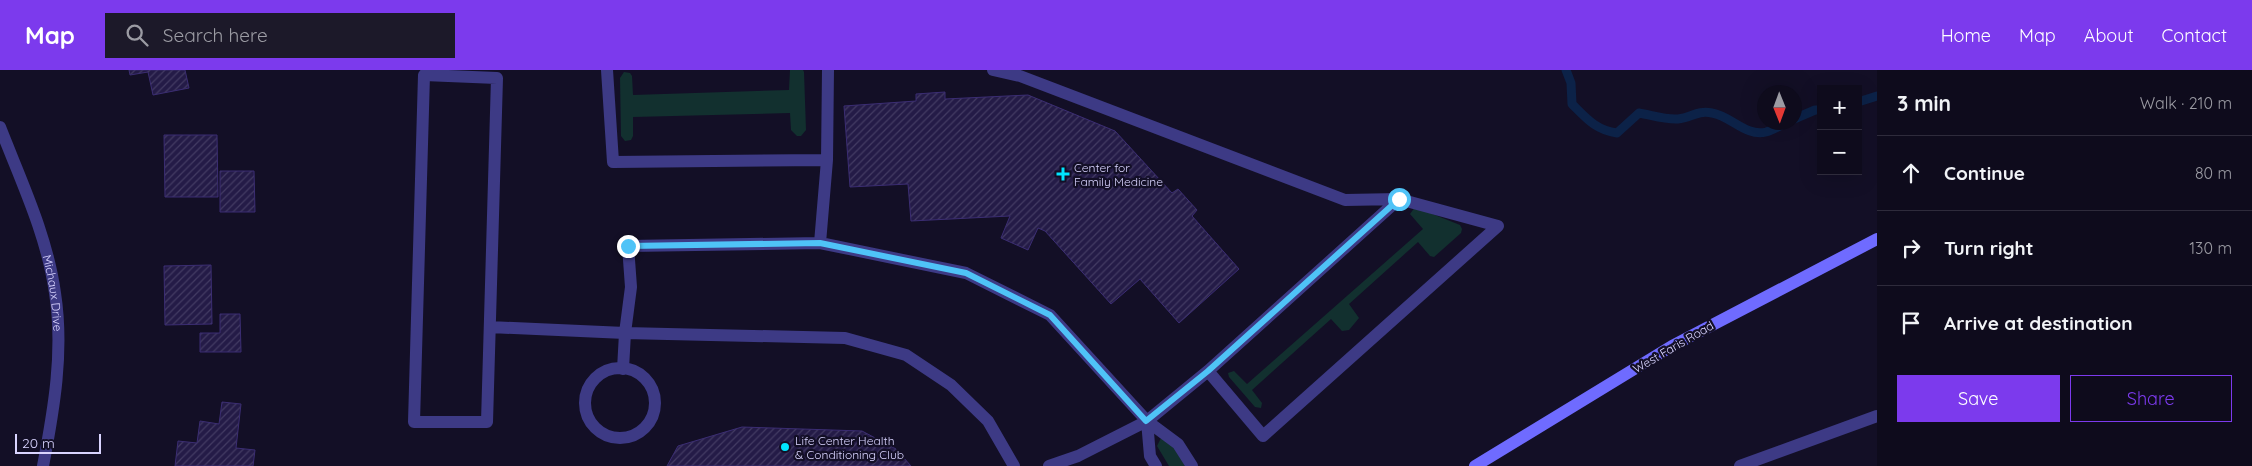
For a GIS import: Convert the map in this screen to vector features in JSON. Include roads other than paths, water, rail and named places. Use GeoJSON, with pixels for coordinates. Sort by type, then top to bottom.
{"type":"FeatureCollection","features":[{"type":"Feature","properties":{"kind":"main road","name":"West Faris Road"},"geometry":{"type":"LineString","coordinates":[[1475,466],[1672,346],[1877,239]]}},
{"type":"Feature","properties":{"kind":"street"},"geometry":{"type":"LineString","coordinates":[[607,70],[613,162],[827,160]]}},
{"type":"Feature","properties":{"kind":"street"},"geometry":{"type":"LineString","coordinates":[[820,243],[827,160],[828,70]]}},
{"type":"Feature","properties":{"kind":"street"},"geometry":{"type":"LineString","coordinates":[[993,70],[1020,76],[1345,200],[1399,199],[1498,226],[1263,436],[1208,371]]}},
{"type":"Feature","properties":{"kind":"street"},"geometry":{"type":"LineString","coordinates":[[424,75],[497,78],[490,327],[487,422],[414,422],[424,75]]}},
{"type":"Feature","properties":{"kind":"street","name":"Michaux Drive"},"geometry":{"type":"LineString","coordinates":[[0,128],[38,224],[56,294],[59,350],[56,396],[44,466]]}},
{"type":"Feature","properties":{"kind":"street"},"geometry":{"type":"LineString","coordinates":[[1049,466],[1078,456],[1146,421],[1208,371],[1399,199]]}},
{"type":"Feature","properties":{"kind":"street"},"geometry":{"type":"LineString","coordinates":[[623,369],[631,286],[628,246],[820,243],[966,273],[1050,315],[1146,421],[1178,444],[1192,466]]}},
{"type":"Feature","properties":{"kind":"street"},"geometry":{"type":"LineString","coordinates":[[490,327],[625,334],[845,338],[906,355],[951,385],[988,421],[1014,466]]}},
{"type":"Feature","properties":{"kind":"street"},"geometry":{"type":"LineString","coordinates":[[616,368],[623,369],[640,375],[650,384],[655,396],[655,406],[653,417],[640,432],[630,437],[618,438],[606,435],[596,428],[588,418],[586,405],[587,392],[593,381],[604,372],[616,368]]}},
{"type":"Feature","properties":{"kind":"street"},"geometry":{"type":"LineString","coordinates":[[1740,466],[1877,416]]}},
{"type":"Feature","properties":{"kind":"street"},"geometry":{"type":"LineString","coordinates":[[1146,421],[1150,456],[1156,466]]}},
{"type":"Feature","properties":{"kind":"waterway"},"geometry":{"type":"LineString","coordinates":[[1566,70],[1571,83],[1572,104],[1592,123],[1610,132],[1617,133],[1639,113],[1673,119],[1707,112],[1726,118],[1752,132],[1759,133],[1771,130]]}},
{"type":"Feature","properties":{"kind":"waterway"},"geometry":{"type":"LineString","coordinates":[[1862,101],[1877,96]]}},
{"type":"Feature","properties":{"kind":"waterway"},"geometry":{"type":"LineString","coordinates":[[1802,116],[1817,110]]}},
{"type":"Feature","properties":{"kind":"place","name":"Center for Family Medicine"},"geometry":{"type":"Point","coordinates":[1063,174]}},
{"type":"Feature","properties":{"kind":"place","name":"Life Center Health & Conditioning Club"},"geometry":{"type":"Point","coordinates":[785,447]}}]}
